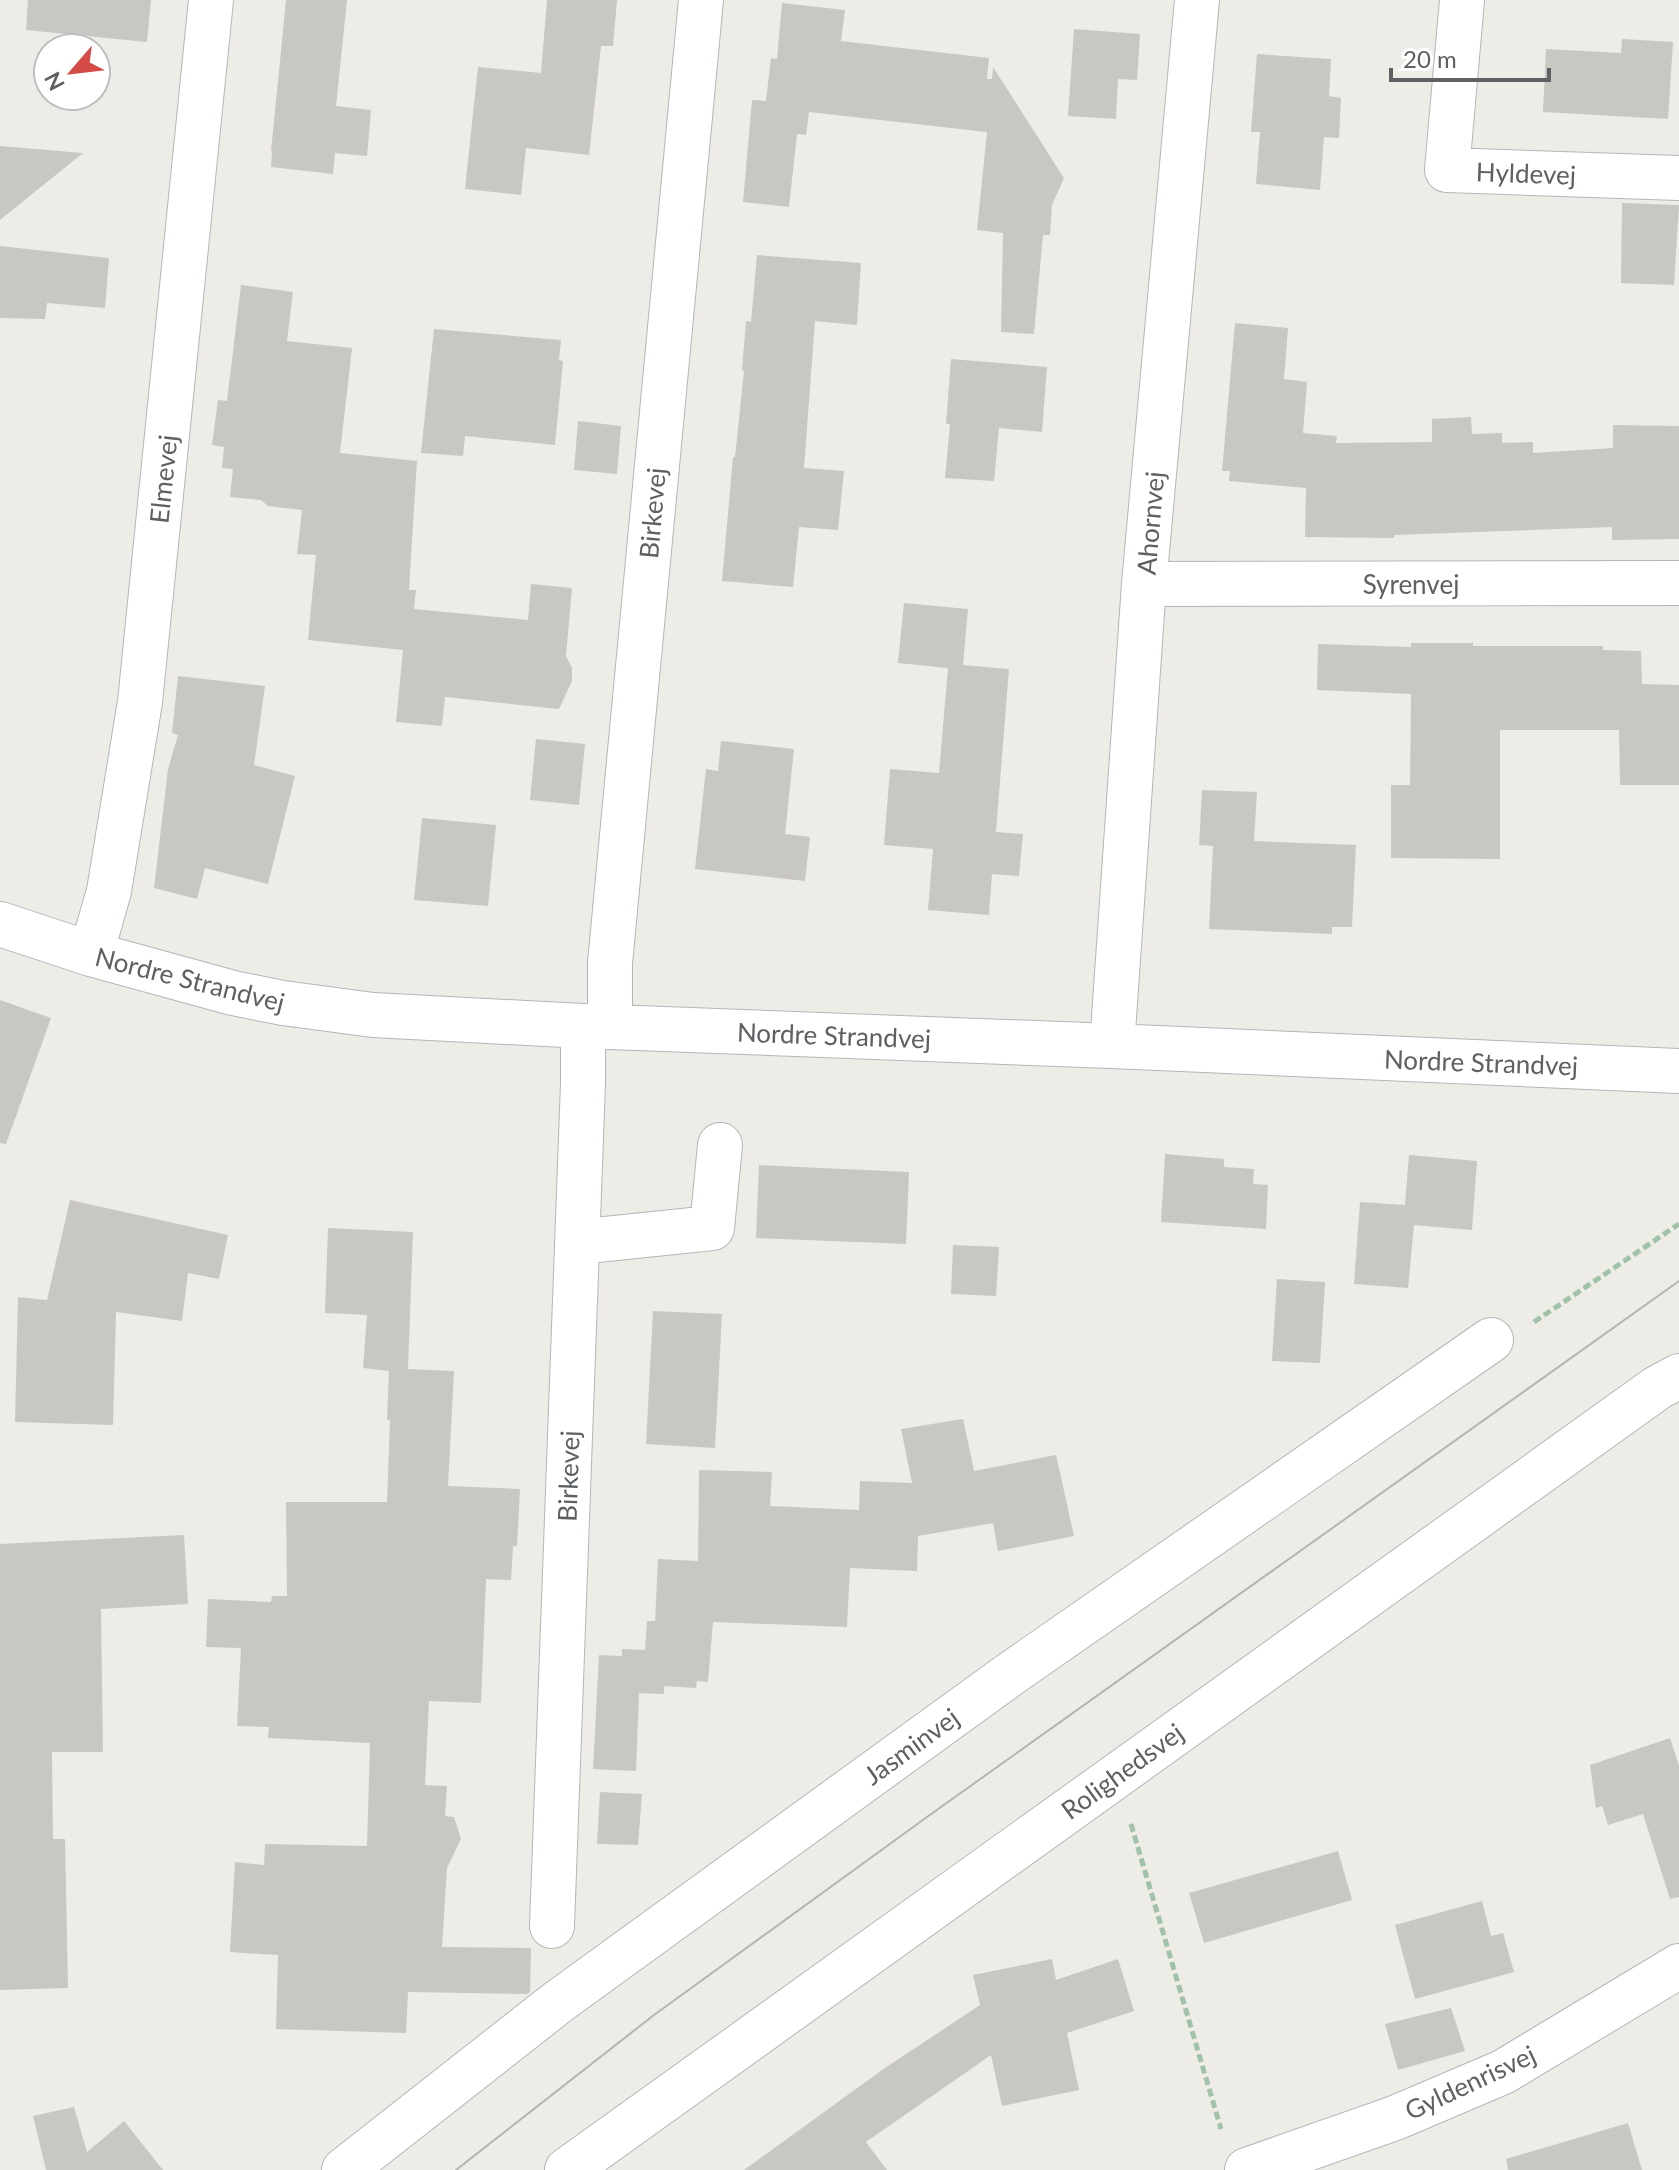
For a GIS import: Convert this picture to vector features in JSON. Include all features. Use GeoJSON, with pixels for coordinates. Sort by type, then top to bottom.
{"type":"FeatureCollection","features":[{"type":"Feature","properties":{"kind":"street","name":"Elmevej"},"geometry":{"type":"LineString","coordinates":[[91,954],[109,891],[140,702],[211,0]]}},
{"type":"Feature","properties":{"kind":"street","name":"Birkevej"},"geometry":{"type":"LineString","coordinates":[[552,1926],[583,1083],[610,963],[701,0]]}},
{"type":"Feature","properties":{"kind":"street","name":"Ahornvej"},"geometry":{"type":"LineString","coordinates":[[1112,1046],[1144,584],[1197,0]]}},
{"type":"Feature","properties":{"kind":"street","name":"Hyldevej"},"geometry":{"type":"LineString","coordinates":[[1462,0],[1447,170],[1679,178]]}},
{"type":"Feature","properties":{"kind":"street","name":"Syrenvej"},"geometry":{"type":"LineString","coordinates":[[1144,584],[1679,583]]}},
{"type":"Feature","properties":{"kind":"street","name":"Nordre Strandvej"},"geometry":{"type":"LineString","coordinates":[[0,924],[91,954],[233,993],[373,1015],[1679,1071]]}},
{"type":"Feature","properties":{"kind":"street"},"geometry":{"type":"LineString","coordinates":[[577,1242],[712,1228],[720,1145]]}},
{"type":"Feature","properties":{"kind":"street","name":"Jasminvej"},"geometry":{"type":"LineString","coordinates":[[344,2170],[558,2002],[996,1684],[1491,1340]]}},
{"type":"Feature","properties":{"kind":"street","name":"Rolighedsvej"},"geometry":{"type":"LineString","coordinates":[[567,2170],[1657,1388],[1679,1376]]}},
{"type":"Feature","properties":{"kind":"street","name":"Gyldenrisvej"},"geometry":{"type":"LineString","coordinates":[[1235,2154],[1395,2118],[1503,2072],[1679,1966]]}},
{"type":"Feature","properties":{"kind":"path"},"geometry":{"type":"LineString","coordinates":[[1491,1340],[1518,1334],[1679,1224]]}},
{"type":"Feature","properties":{"kind":"path"},"geometry":{"type":"LineString","coordinates":[[1116,1775],[1235,2154]]}},
{"type":"Feature","properties":{"kind":"building"},"geometry":{"type":"Polygon","coordinates":[[[28,0],[151,0],[147,42],[112,39],[112,32],[26,30],[28,0]]]}},
{"type":"Feature","properties":{"kind":"building"},"geometry":{"type":"Polygon","coordinates":[[[286,0],[347,0],[336,106],[371,110],[367,156],[335,153],[333,174],[271,167],[286,0]]]}},
{"type":"Feature","properties":{"kind":"building"},"geometry":{"type":"Polygon","coordinates":[[[547,0],[617,0],[613,46],[601,46],[589,155],[526,148],[521,195],[465,189],[478,67],[541,73],[547,0]]]}},
{"type":"Feature","properties":{"kind":"building"},"geometry":{"type":"Polygon","coordinates":[[[782,3],[845,10],[841,41],[989,58],[987,79],[992,79],[993,67],[1064,178],[1052,205],[1050,235],[1043,235],[1034,334],[1001,332],[1003,233],[977,230],[987,132],[809,112],[806,135],[797,134],[789,207],[743,202],[752,100],[766,101],[771,58],[777,59],[782,3]]]}},
{"type":"Feature","properties":{"kind":"building"},"geometry":{"type":"Polygon","coordinates":[[[1074,29],[1140,34],[1137,80],[1118,79],[1116,119],[1068,116],[1074,29]]]}},
{"type":"Feature","properties":{"kind":"building"},"geometry":{"type":"Polygon","coordinates":[[[1622,39],[1673,42],[1668,119],[1543,112],[1546,49],[1621,53],[1622,39]]]}},
{"type":"Feature","properties":{"kind":"building"},"geometry":{"type":"Polygon","coordinates":[[[1257,54],[1331,59],[1329,96],[1341,98],[1339,138],[1324,137],[1320,190],[1256,184],[1260,132],[1251,132],[1257,54]]]}},
{"type":"Feature","properties":{"kind":"building"},"geometry":{"type":"Polygon","coordinates":[[[0,146],[83,153],[0,220],[0,146]]]}},
{"type":"Feature","properties":{"kind":"building"},"geometry":{"type":"Polygon","coordinates":[[[1622,203],[1679,205],[1674,285],[1621,283],[1622,203]]]}},
{"type":"Feature","properties":{"kind":"building"},"geometry":{"type":"Polygon","coordinates":[[[0,246],[109,258],[105,308],[47,303],[45,319],[0,318],[0,246]]]}},
{"type":"Feature","properties":{"kind":"building"},"geometry":{"type":"Polygon","coordinates":[[[757,255],[861,263],[857,325],[815,321],[804,468],[844,471],[838,530],[799,527],[793,587],[722,581],[744,371],[746,321],[751,322],[757,255]]]}},
{"type":"Feature","properties":{"kind":"building"},"geometry":{"type":"Polygon","coordinates":[[[241,285],[293,292],[287,341],[352,348],[340,453],[417,461],[409,590],[416,590],[414,609],[528,620],[531,584],[572,588],[566,656],[572,668],[572,681],[559,709],[445,697],[442,726],[396,722],[403,650],[308,640],[316,555],[297,554],[302,510],[268,506],[261,500],[230,497],[233,469],[222,468],[224,447],[212,445],[218,400],[227,401],[241,285]]]}},
{"type":"Feature","properties":{"kind":"building"},"geometry":{"type":"Polygon","coordinates":[[[1235,323],[1288,328],[1284,379],[1307,382],[1303,433],[1337,436],[1336,443],[1432,442],[1432,419],[1471,417],[1472,434],[1502,433],[1502,443],[1533,442],[1533,453],[1613,448],[1613,425],[1679,426],[1679,539],[1612,540],[1612,527],[1394,535],[1394,538],[1305,537],[1306,488],[1229,481],[1230,471],[1222,471],[1235,323]]]}},
{"type":"Feature","properties":{"kind":"building"},"geometry":{"type":"Polygon","coordinates":[[[434,329],[561,340],[559,360],[563,361],[555,445],[465,436],[463,456],[421,453],[434,329]]]}},
{"type":"Feature","properties":{"kind":"building"},"geometry":{"type":"Polygon","coordinates":[[[951,359],[1047,367],[1042,432],[999,428],[994,481],[945,478],[951,359]]]}},
{"type":"Feature","properties":{"kind":"building"},"geometry":{"type":"Polygon","coordinates":[[[578,421],[621,426],[617,474],[574,470],[578,421]]]}},
{"type":"Feature","properties":{"kind":"building"},"geometry":{"type":"Polygon","coordinates":[[[904,603],[968,609],[963,665],[1009,669],[996,832],[1023,834],[1019,876],[992,874],[989,915],[928,910],[933,849],[884,845],[890,769],[939,773],[948,668],[898,663],[904,603]]]}},
{"type":"Feature","properties":{"kind":"building"},"geometry":{"type":"Polygon","coordinates":[[[1411,643],[1603,646],[1603,650],[1641,651],[1642,684],[1679,685],[1679,785],[1620,785],[1619,730],[1500,730],[1500,859],[1391,858],[1391,785],[1410,785],[1411,694],[1317,690],[1318,644],[1411,647],[1411,643]]]}},
{"type":"Feature","properties":{"kind":"building"},"geometry":{"type":"Polygon","coordinates":[[[178,676],[265,686],[254,765],[295,776],[268,884],[205,868],[197,899],[154,888],[168,769],[178,735],[172,733],[178,676]]]}},
{"type":"Feature","properties":{"kind":"building"},"geometry":{"type":"Polygon","coordinates":[[[536,739],[585,744],[579,805],[530,800],[536,739]]]}},
{"type":"Feature","properties":{"kind":"building"},"geometry":{"type":"Polygon","coordinates":[[[721,741],[794,749],[785,834],[810,837],[805,881],[695,869],[706,769],[718,771],[721,741]]]}},
{"type":"Feature","properties":{"kind":"building"},"geometry":{"type":"Polygon","coordinates":[[[1202,790],[1257,792],[1254,841],[1356,845],[1352,927],[1332,927],[1332,934],[1209,929],[1213,846],[1199,845],[1202,790]]]}},
{"type":"Feature","properties":{"kind":"building"},"geometry":{"type":"Polygon","coordinates":[[[422,818],[496,825],[488,906],[414,900],[422,818]]]}},
{"type":"Feature","properties":{"kind":"building"},"geometry":{"type":"Polygon","coordinates":[[[0,1000],[51,1018],[6,1144],[0,1143],[0,1000]]]}},
{"type":"Feature","properties":{"kind":"building"},"geometry":{"type":"Polygon","coordinates":[[[1165,1154],[1224,1159],[1224,1167],[1254,1169],[1253,1184],[1268,1185],[1266,1229],[1161,1222],[1165,1154]]]}},
{"type":"Feature","properties":{"kind":"building"},"geometry":{"type":"Polygon","coordinates":[[[1409,1155],[1477,1161],[1472,1230],[1414,1225],[1408,1288],[1354,1284],[1360,1202],[1405,1205],[1409,1155]]]}},
{"type":"Feature","properties":{"kind":"building"},"geometry":{"type":"Polygon","coordinates":[[[759,1165],[909,1172],[906,1244],[756,1238],[759,1165]]]}},
{"type":"Feature","properties":{"kind":"building"},"geometry":{"type":"Polygon","coordinates":[[[70,1200],[228,1235],[219,1279],[188,1273],[182,1321],[116,1312],[113,1425],[15,1422],[18,1297],[47,1300],[70,1200]]]}},
{"type":"Feature","properties":{"kind":"building"},"geometry":{"type":"Polygon","coordinates":[[[328,1228],[413,1232],[408,1369],[454,1371],[448,1486],[520,1489],[517,1546],[513,1546],[511,1580],[486,1579],[481,1703],[429,1701],[425,1785],[447,1786],[445,1816],[454,1817],[461,1839],[447,1868],[442,1947],[531,1948],[530,1992],[408,1992],[406,2033],[276,2029],[278,1955],[230,1952],[235,1862],[264,1865],[265,1844],[367,1846],[370,1743],[268,1738],[269,1727],[237,1726],[241,1648],[206,1647],[208,1599],[271,1602],[272,1596],[287,1596],[286,1502],[387,1502],[389,1371],[363,1368],[367,1315],[325,1313],[328,1228]]]}},
{"type":"Feature","properties":{"kind":"building"},"geometry":{"type":"Polygon","coordinates":[[[953,1245],[999,1247],[996,1296],[951,1294],[953,1245]]]}},
{"type":"Feature","properties":{"kind":"building"},"geometry":{"type":"Polygon","coordinates":[[[1277,1279],[1325,1282],[1320,1363],[1272,1361],[1277,1279]]]}},
{"type":"Feature","properties":{"kind":"building"},"geometry":{"type":"Polygon","coordinates":[[[653,1311],[722,1314],[715,1448],[646,1444],[653,1311]]]}},
{"type":"Feature","properties":{"kind":"building"},"geometry":{"type":"Polygon","coordinates":[[[963,1419],[974,1471],[1056,1455],[1074,1536],[998,1551],[993,1523],[918,1536],[917,1571],[850,1568],[847,1627],[713,1622],[708,1682],[697,1681],[696,1688],[664,1686],[664,1694],[639,1693],[636,1771],[593,1769],[599,1655],[622,1656],[622,1649],[645,1650],[647,1621],[655,1621],[658,1559],[698,1561],[699,1470],[772,1472],[770,1506],[859,1510],[860,1481],[912,1483],[901,1429],[963,1419]]]}},
{"type":"Feature","properties":{"kind":"building"},"geometry":{"type":"Polygon","coordinates":[[[184,1535],[188,1604],[101,1609],[103,1752],[52,1752],[53,1839],[65,1839],[68,1988],[0,1990],[0,1544],[184,1535]]]}},
{"type":"Feature","properties":{"kind":"building"},"geometry":{"type":"Polygon","coordinates":[[[1670,1738],[1679,1766],[1679,1897],[1670,1899],[1643,1814],[1608,1825],[1602,1806],[1596,1808],[1590,1765],[1670,1738]]]}},
{"type":"Feature","properties":{"kind":"building"},"geometry":{"type":"Polygon","coordinates":[[[600,1792],[642,1794],[638,1845],[597,1844],[600,1792]]]}},
{"type":"Feature","properties":{"kind":"building"},"geometry":{"type":"Polygon","coordinates":[[[1338,1851],[1352,1900],[1204,1943],[1189,1893],[1338,1851]]]}},
{"type":"Feature","properties":{"kind":"building"},"geometry":{"type":"Polygon","coordinates":[[[1482,1901],[1491,1936],[1503,1933],[1514,1972],[1415,1999],[1395,1925],[1482,1901]]]}},
{"type":"Feature","properties":{"kind":"building"},"geometry":{"type":"Polygon","coordinates":[[[1052,1959],[1056,1980],[1118,1959],[1134,2011],[1067,2033],[1079,2090],[1002,2106],[991,2055],[866,2142],[887,2170],[744,2170],[882,2070],[980,2005],[973,1975],[1052,1959]]]}},
{"type":"Feature","properties":{"kind":"building"},"geometry":{"type":"Polygon","coordinates":[[[1451,2008],[1465,2051],[1398,2070],[1385,2024],[1451,2008]]]}},
{"type":"Feature","properties":{"kind":"building"},"geometry":{"type":"Polygon","coordinates":[[[74,2107],[87,2152],[124,2121],[163,2170],[46,2170],[33,2116],[74,2107]]]}},
{"type":"Feature","properties":{"kind":"building"},"geometry":{"type":"Polygon","coordinates":[[[1628,2123],[1642,2170],[1508,2170],[1506,2159],[1628,2123]]]}},
{"type":"Feature","properties":{"kind":"tram line"},"geometry":{"type":"LineString","coordinates":[[456,2170],[654,2015],[1679,1281]]}}]}
